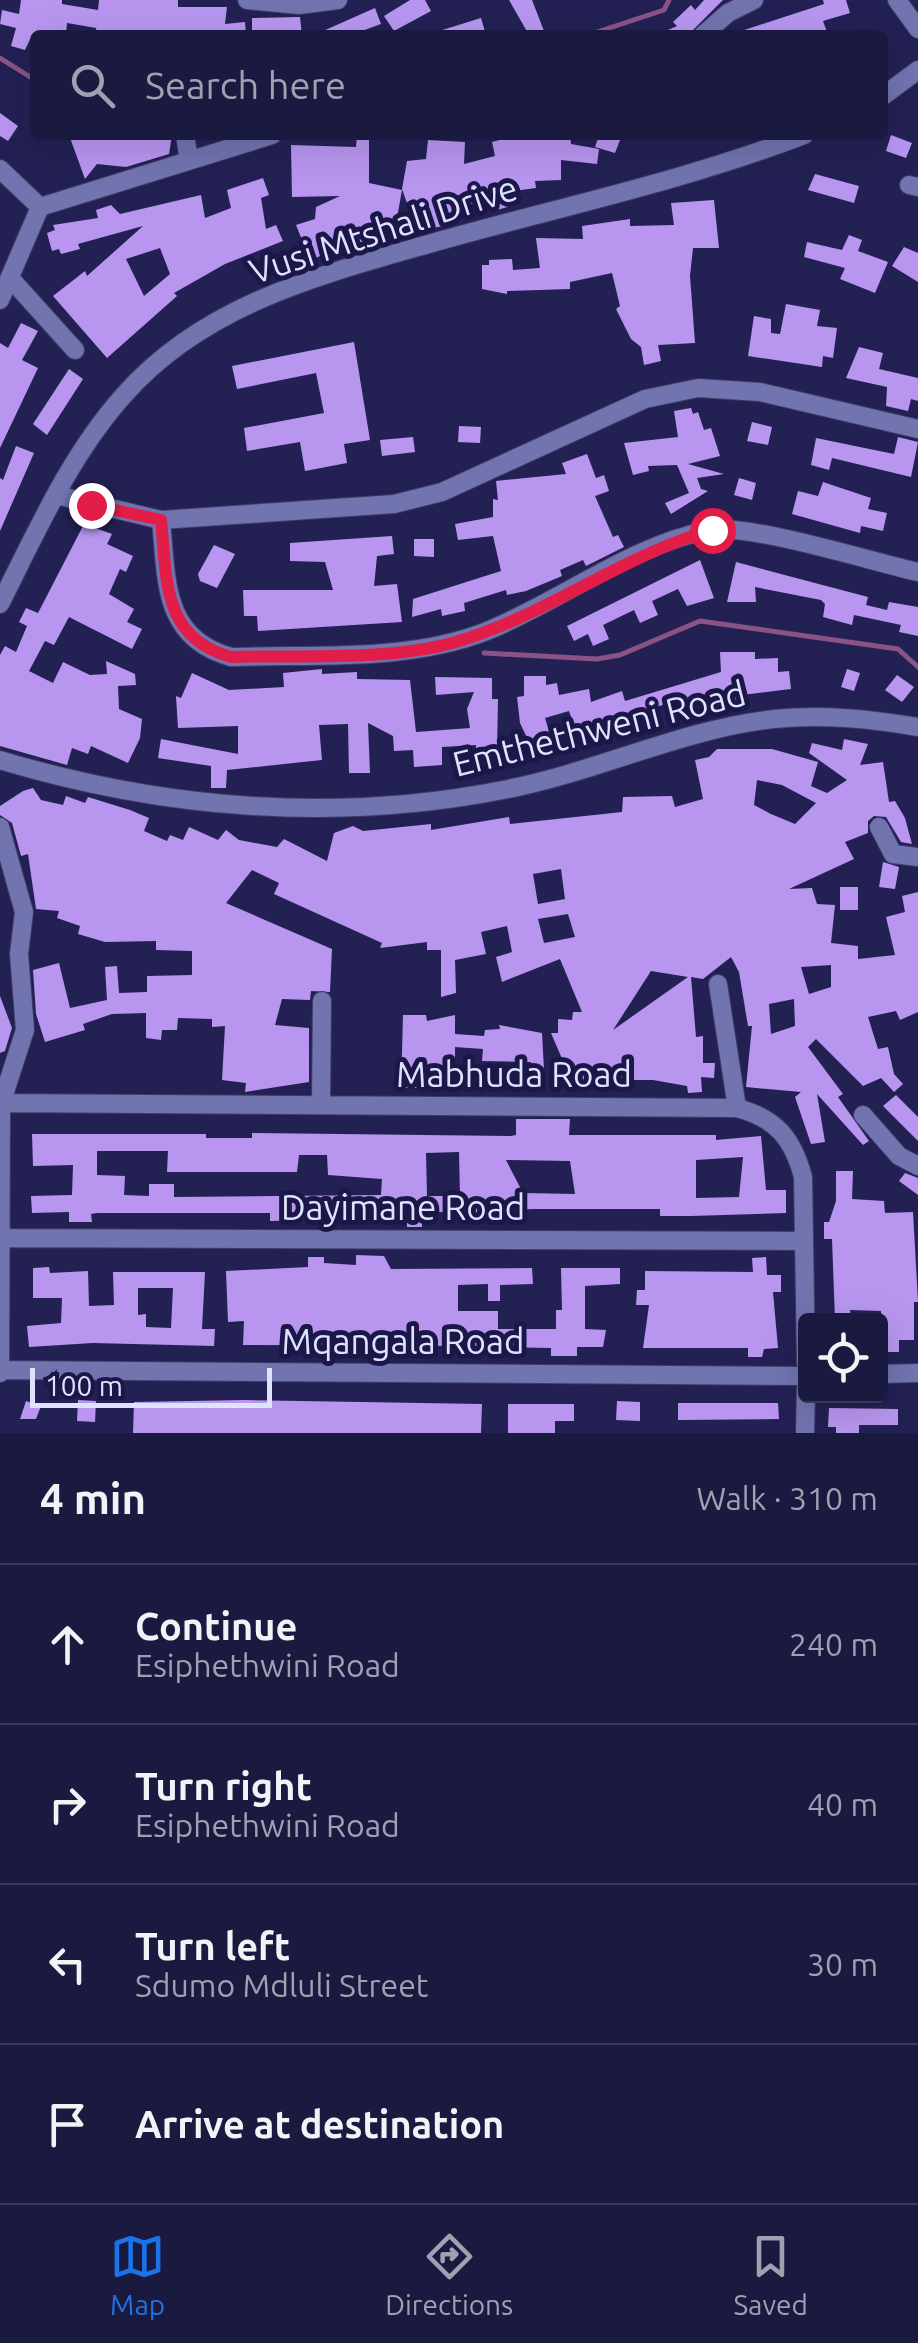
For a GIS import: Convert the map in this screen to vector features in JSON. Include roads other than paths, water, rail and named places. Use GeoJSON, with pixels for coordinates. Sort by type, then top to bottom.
{"type":"FeatureCollection","features":[{"type":"Feature","properties":{"kind":"street"},"geometry":{"type":"LineString","coordinates":[[247,0],[299,5],[338,0]]}},
{"type":"Feature","properties":{"kind":"street"},"geometry":{"type":"LineString","coordinates":[[708,30],[728,13],[754,0]]}},
{"type":"Feature","properties":{"kind":"street"},"geometry":{"type":"LineString","coordinates":[[897,0],[918,29]]}},
{"type":"Feature","properties":{"kind":"street"},"geometry":{"type":"LineString","coordinates":[[888,92],[918,70]]}},
{"type":"Feature","properties":{"kind":"street"},"geometry":{"type":"LineString","coordinates":[[186,140],[189,160]]}},
{"type":"Feature","properties":{"kind":"street"},"geometry":{"type":"LineString","coordinates":[[40,207],[255,140]]}},
{"type":"Feature","properties":{"kind":"street","name":"Vusi Mtshali Drive"},"geometry":{"type":"LineString","coordinates":[[0,604],[56,495],[122,397],[194,335],[258,300],[319,275],[787,140]]}},
{"type":"Feature","properties":{"kind":"street"},"geometry":{"type":"LineString","coordinates":[[0,169],[40,207]]}},
{"type":"Feature","properties":{"kind":"street"},"geometry":{"type":"LineString","coordinates":[[0,300],[40,207]]}},
{"type":"Feature","properties":{"kind":"street"},"geometry":{"type":"LineString","coordinates":[[11,279],[75,350]]}},
{"type":"Feature","properties":{"kind":"street"},"geometry":{"type":"LineString","coordinates":[[56,495],[161,520],[419,499],[645,400],[698,388],[760,392],[918,429]]}},
{"type":"Feature","properties":{"kind":"street"},"geometry":{"type":"LineString","coordinates":[[161,520],[178,622],[208,650],[231,657],[448,644],[491,630],[648,552],[712,530],[760,535],[918,572]]}},
{"type":"Feature","properties":{"kind":"street","name":"Emthethweni Road"},"geometry":{"type":"LineString","coordinates":[[0,760],[148,796],[219,804],[374,807],[504,790],[773,719],[865,718],[918,727]]}},
{"type":"Feature","properties":{"kind":"street"},"geometry":{"type":"LineString","coordinates":[[878,827],[893,854],[918,857]]}},
{"type":"Feature","properties":{"kind":"street"},"geometry":{"type":"LineString","coordinates":[[0,828],[24,912],[19,954],[25,1030],[0,1104],[0,1371]]}},
{"type":"Feature","properties":{"kind":"street"},"geometry":{"type":"LineString","coordinates":[[718,984],[737,1108]]}},
{"type":"Feature","properties":{"kind":"street"},"geometry":{"type":"LineString","coordinates":[[321,1105],[322,1001]]}},
{"type":"Feature","properties":{"kind":"street","name":"Mabhuda Road"},"geometry":{"type":"LineString","coordinates":[[0,1104],[737,1108],[758,1114],[778,1127],[796,1150],[803,1177],[805,1313]]}},
{"type":"Feature","properties":{"kind":"street"},"geometry":{"type":"LineString","coordinates":[[862,1116],[899,1156],[918,1166]]}},
{"type":"Feature","properties":{"kind":"street","name":"Dayimane Road"},"geometry":{"type":"LineString","coordinates":[[2,1238],[803,1242]]}},
{"type":"Feature","properties":{"kind":"street","name":"Mqangala Road"},"geometry":{"type":"LineString","coordinates":[[0,1371],[798,1376]]}},
{"type":"Feature","properties":{"kind":"street"},"geometry":{"type":"LineString","coordinates":[[888,1374],[918,1374]]}},
{"type":"Feature","properties":{"kind":"street"},"geometry":{"type":"LineString","coordinates":[[805,1433],[806,1403]]}},
{"type":"Feature","properties":{"kind":"waterway"},"geometry":{"type":"LineString","coordinates":[[603,30],[664,10],[669,0]]}},
{"type":"Feature","properties":{"kind":"waterway"},"geometry":{"type":"LineString","coordinates":[[0,58],[30,77]]}},
{"type":"Feature","properties":{"kind":"waterway"},"geometry":{"type":"LineString","coordinates":[[484,653],[597,659],[620,655],[700,621],[898,649],[918,667]]}}]}
